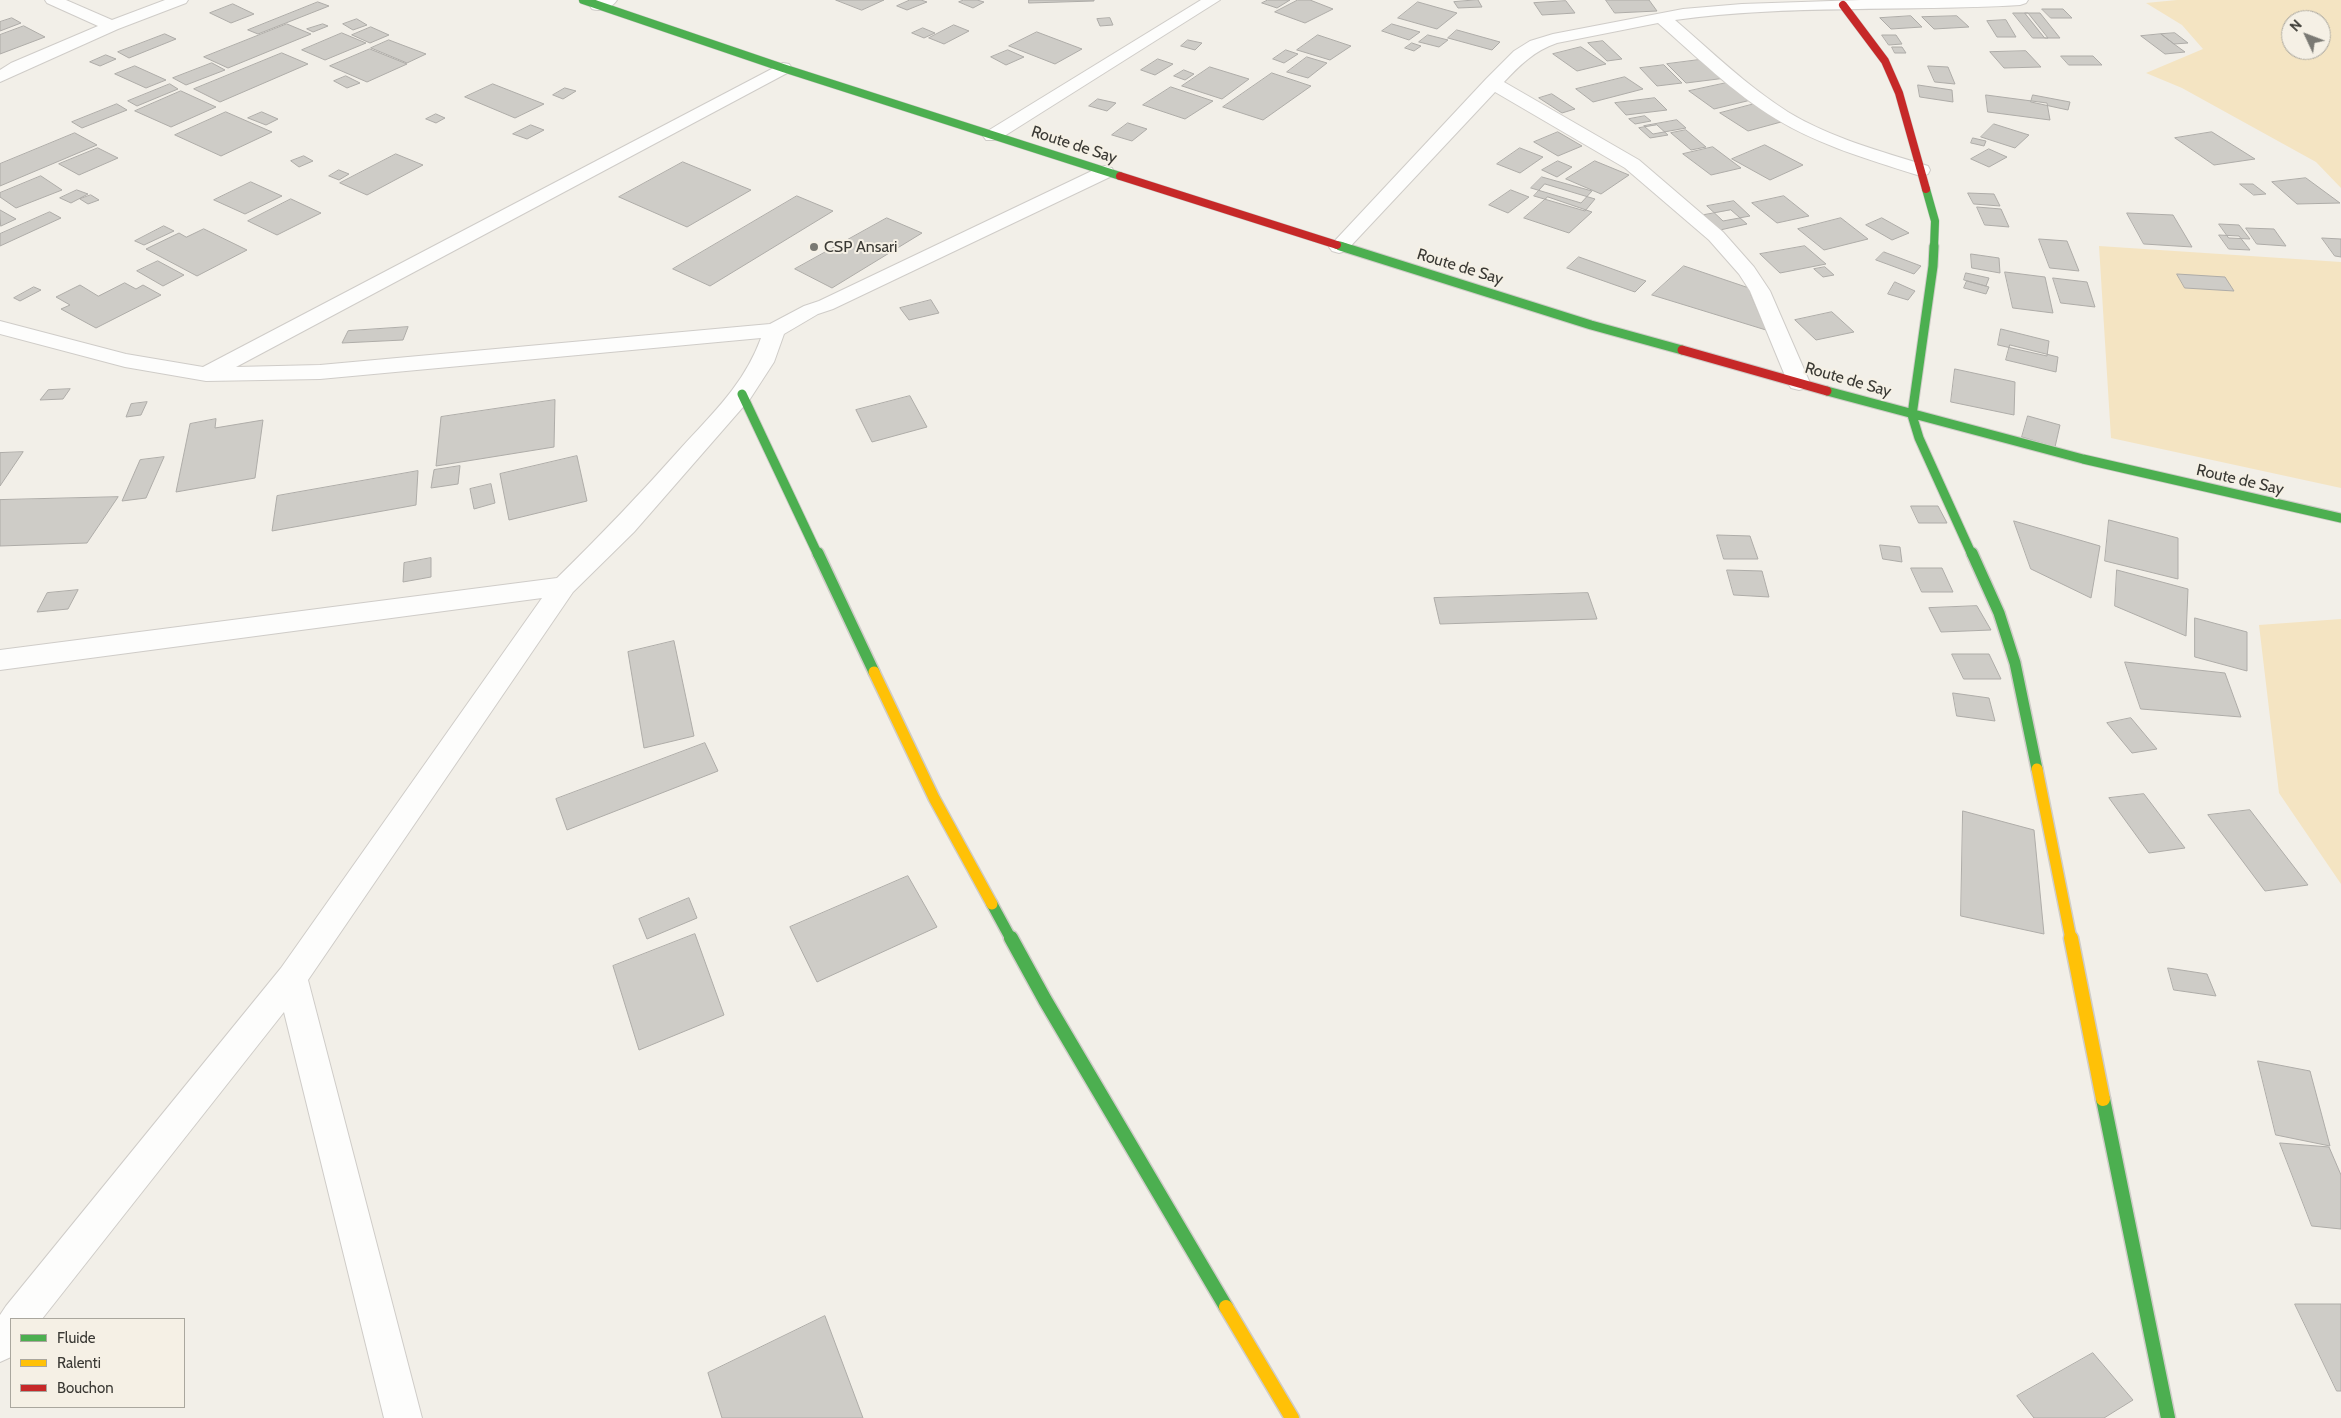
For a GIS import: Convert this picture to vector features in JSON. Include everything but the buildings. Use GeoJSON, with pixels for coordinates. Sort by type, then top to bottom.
{"type":"FeatureCollection","features":[{"type":"Feature","properties":{"kind":"street"},"geometry":{"type":"LineString","coordinates":[[53,0],[112,26]]}},
{"type":"Feature","properties":{"kind":"street"},"geometry":{"type":"LineString","coordinates":[[0,77],[17,67],[112,26],[180,0]]}},
{"type":"Feature","properties":{"kind":"street"},"geometry":{"type":"LineString","coordinates":[[1339,247],[1492,83],[1520,55],[1536,45],[1553,39],[1662,18],[1734,9],[2020,0]]}},
{"type":"Feature","properties":{"kind":"street"},"geometry":{"type":"LineString","coordinates":[[992,136],[1203,1]]}},
{"type":"Feature","properties":{"kind":"street","name":"Route de Say"},"geometry":{"type":"LineString","coordinates":[[596,2],[783,68],[992,136],[1591,325],[1912,415],[2212,490],[2341,518]]}},
{"type":"Feature","properties":{"kind":"street"},"geometry":{"type":"LineString","coordinates":[[1843,5],[1885,61],[1898,93],[1934,221],[1933,266],[1912,415],[1919,438],[1999,613],[2015,663],[2168,1418]]}},
{"type":"Feature","properties":{"kind":"street"},"geometry":{"type":"LineString","coordinates":[[1662,18],[1750,93],[1783,116],[1843,145],[1921,170]]}},
{"type":"Feature","properties":{"kind":"street"},"geometry":{"type":"LineString","coordinates":[[206,374],[783,68]]}},
{"type":"Feature","properties":{"kind":"street"},"geometry":{"type":"LineString","coordinates":[[1492,83],[1632,164],[1716,236],[1748,271],[1760,291],[1800,384]]}},
{"type":"Feature","properties":{"kind":"street"},"geometry":{"type":"LineString","coordinates":[[0,327],[125,360],[206,374],[320,372],[775,330],[811,310],[826,305],[1105,172]]}},
{"type":"Feature","properties":{"kind":"street"},"geometry":{"type":"LineString","coordinates":[[20,1318],[292,978],[564,586],[625,526],[742,394],[763,362],[775,330]]}},
{"type":"Feature","properties":{"kind":"street"},"geometry":{"type":"LineString","coordinates":[[742,394],[934,798],[1044,1000],[1292,1418]]}},
{"type":"Feature","properties":{"kind":"street"},"geometry":{"type":"LineString","coordinates":[[0,660],[564,586]]}},
{"type":"Feature","properties":{"kind":"street"},"geometry":{"type":"LineString","coordinates":[[292,978],[403,1418]]}},
{"type":"Feature","properties":{"kind":"street"},"geometry":{"type":"LineString","coordinates":[[0,1344],[10,1330]]}},
{"type":"Feature","properties":{"kind":"shaded area"},"geometry":{"type":"Polygon","coordinates":[[[2177,0],[2341,0],[2341,188],[2316,162],[2182,88],[2146,73],[2203,49],[2182,25],[2146,3],[2177,0]]]}},
{"type":"Feature","properties":{"kind":"shaded area"},"geometry":{"type":"Polygon","coordinates":[[[2099,246],[2341,262],[2341,488],[2111,438],[2099,246]]]}},
{"type":"Feature","properties":{"kind":"shaded area"},"geometry":{"type":"Polygon","coordinates":[[[2341,619],[2341,884],[2279,793],[2259,625],[2341,619]]]}},
{"type":"Feature","properties":{"kind":"traffic: fast"},"geometry":{"type":"LineString","coordinates":[[583,0],[783,68],[1120,176]]}},
{"type":"Feature","properties":{"kind":"traffic: fast"},"geometry":{"type":"LineString","coordinates":[[1926,189],[1935,221],[1933,266],[1912,415],[1919,438],[1999,613],[2015,663],[2037,769]]}},
{"type":"Feature","properties":{"kind":"traffic: fast"},"geometry":{"type":"LineString","coordinates":[[1337,245],[1591,325],[1682,350]]}},
{"type":"Feature","properties":{"kind":"traffic: fast"},"geometry":{"type":"LineString","coordinates":[[1827,391],[2083,459],[2341,518]]}},
{"type":"Feature","properties":{"kind":"traffic: fast"},"geometry":{"type":"LineString","coordinates":[[742,394],[874,672]]}},
{"type":"Feature","properties":{"kind":"traffic: fast"},"geometry":{"type":"LineString","coordinates":[[992,904],[1045,1000],[1226,1307]]}},
{"type":"Feature","properties":{"kind":"traffic: fast"},"geometry":{"type":"LineString","coordinates":[[2103,1099],[2168,1418]]}},
{"type":"Feature","properties":{"kind":"traffic: slow"},"geometry":{"type":"LineString","coordinates":[[874,672],[934,798],[992,904]]}},
{"type":"Feature","properties":{"kind":"traffic: slow"},"geometry":{"type":"LineString","coordinates":[[2037,769],[2103,1099]]}},
{"type":"Feature","properties":{"kind":"traffic: slow"},"geometry":{"type":"LineString","coordinates":[[1226,1307],[1292,1418]]}},
{"type":"Feature","properties":{"kind":"traffic: jam"},"geometry":{"type":"LineString","coordinates":[[1843,5],[1885,61],[1899,93],[1926,189]]}},
{"type":"Feature","properties":{"kind":"traffic: jam"},"geometry":{"type":"LineString","coordinates":[[1120,176],[1337,245]]}},
{"type":"Feature","properties":{"kind":"traffic: jam"},"geometry":{"type":"LineString","coordinates":[[1682,350],[1827,391]]}},
{"type":"Feature","properties":{"kind":"place","name":"CSP Ansari"},"geometry":{"type":"Point","coordinates":[814,247]}}]}
